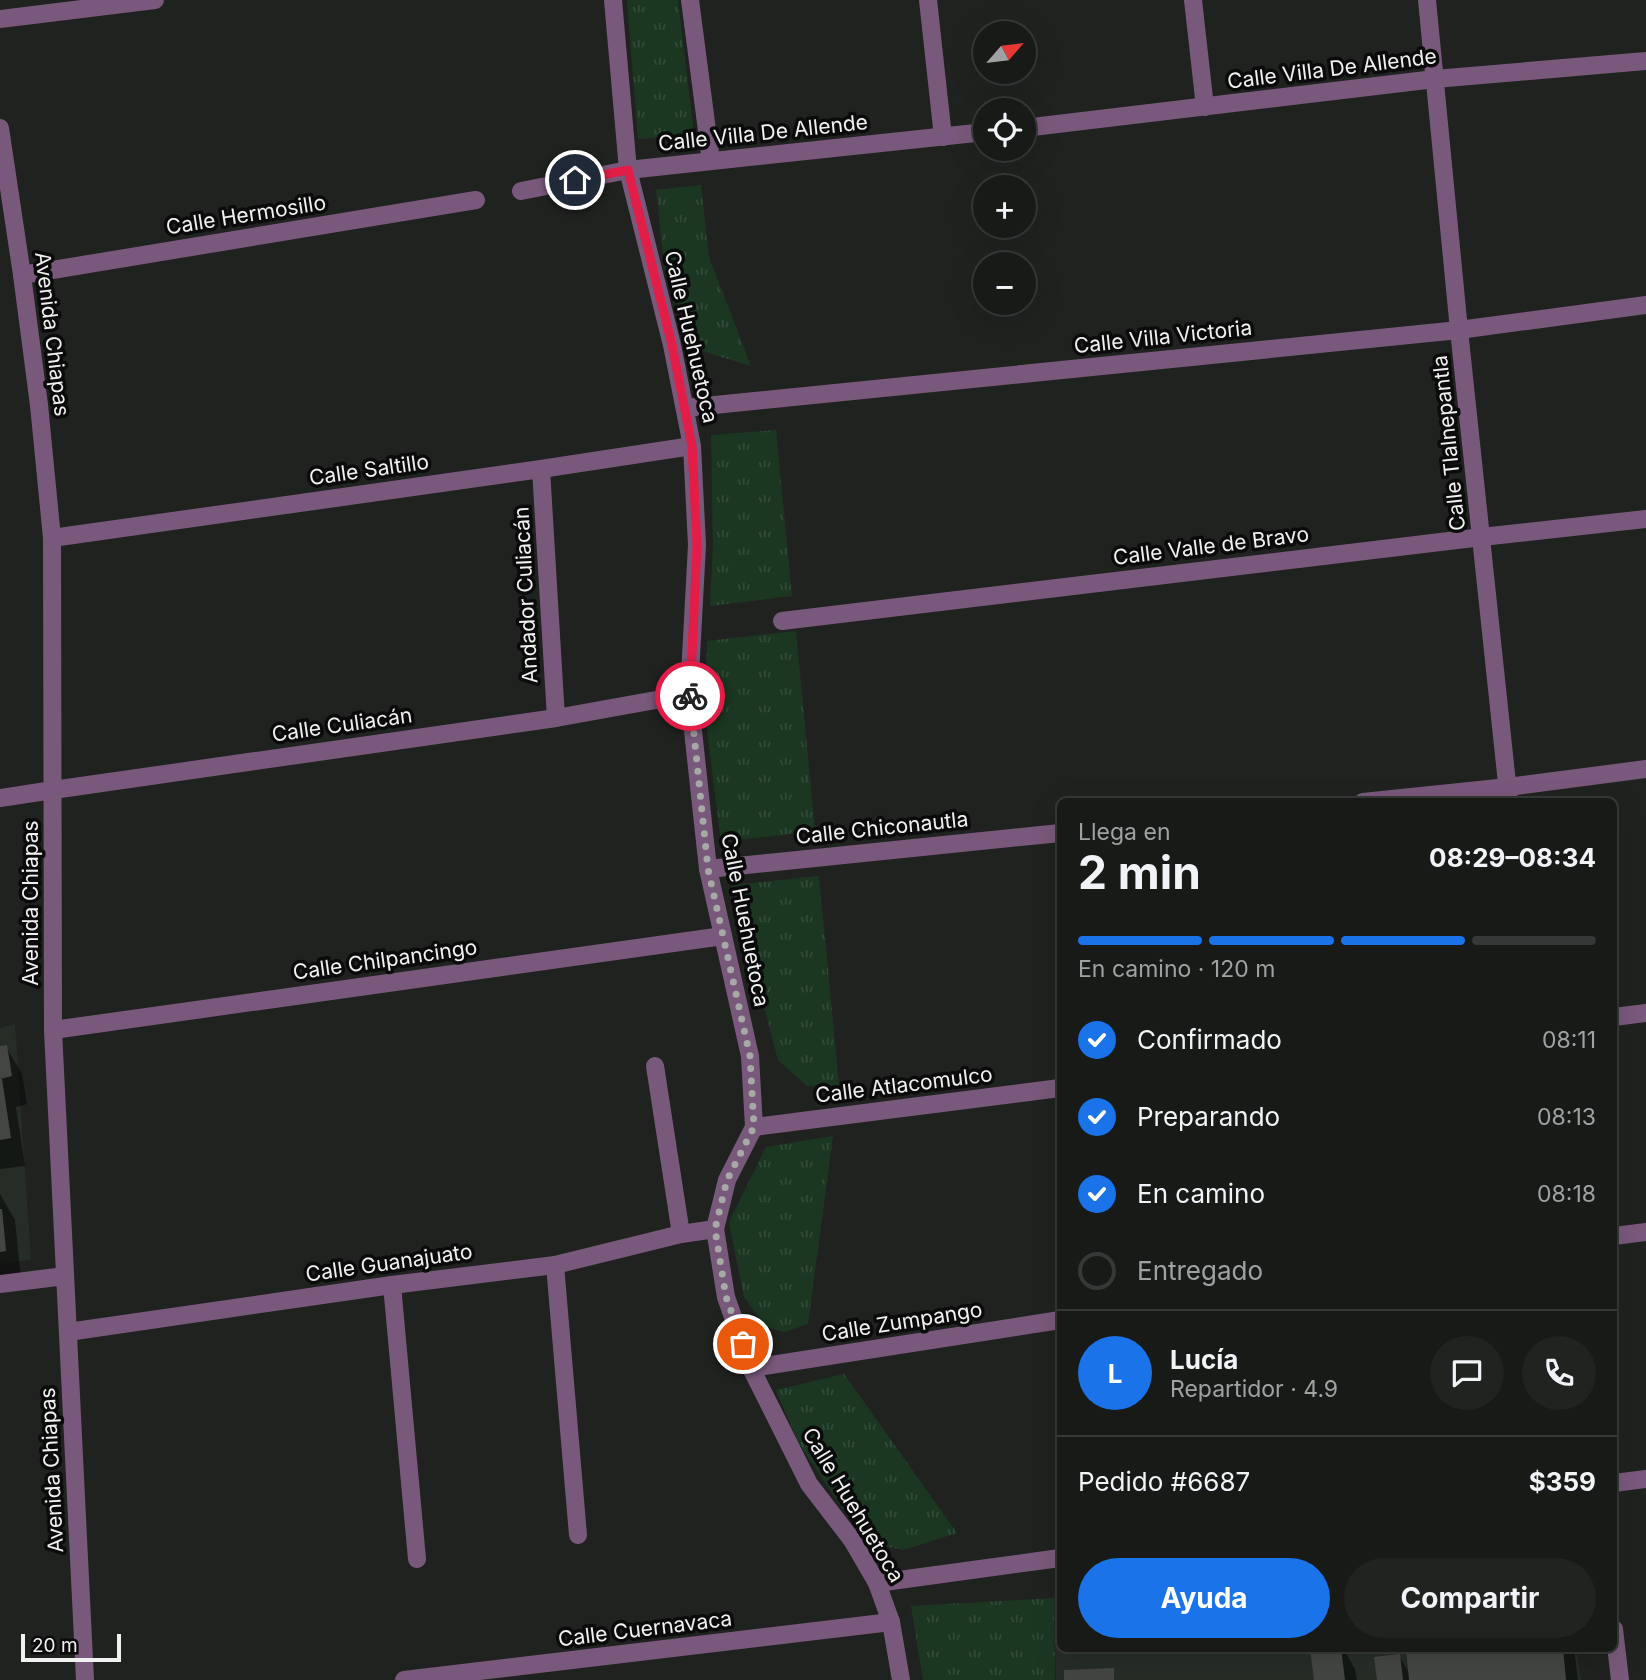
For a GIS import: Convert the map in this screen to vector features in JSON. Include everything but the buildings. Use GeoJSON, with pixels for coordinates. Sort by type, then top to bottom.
{"type":"FeatureCollection","features":[{"type":"Feature","properties":{"kind":"street"},"geometry":{"type":"LineString","coordinates":[[0,19],[155,0]]}},
{"type":"Feature","properties":{"kind":"street","name":"Calle Huehuetoca"},"geometry":{"type":"LineString","coordinates":[[613,0],[628,170],[672,345],[692,446],[697,545],[689,694],[708,869],[750,1056],[754,1127],[727,1180],[715,1229],[726,1297],[751,1368],[809,1484],[852,1540],[877,1583],[891,1622],[901,1680]]}},
{"type":"Feature","properties":{"kind":"street"},"geometry":{"type":"LineString","coordinates":[[690,0],[711,161]]}},
{"type":"Feature","properties":{"kind":"street"},"geometry":{"type":"LineString","coordinates":[[928,0],[943,137]]}},
{"type":"Feature","properties":{"kind":"street"},"geometry":{"type":"LineString","coordinates":[[1193,0],[1206,107]]}},
{"type":"Feature","properties":{"kind":"street","name":"Calle Tlalnepantla"},"geometry":{"type":"LineString","coordinates":[[1427,0],[1508,794]]}},
{"type":"Feature","properties":{"kind":"street","name":"Calle Villa De Allende"},"geometry":{"type":"LineString","coordinates":[[1036,127],[1435,79],[1646,61]]}},
{"type":"Feature","properties":{"kind":"street","name":"Avenida Chiapas"},"geometry":{"type":"LineString","coordinates":[[0,128],[39,405],[52,538],[53,1030],[85,1680]]}},
{"type":"Feature","properties":{"kind":"street","name":"Calle Villa De Allende"},"geometry":{"type":"LineString","coordinates":[[628,170],[973,133]]}},
{"type":"Feature","properties":{"kind":"street"},"geometry":{"type":"LineString","coordinates":[[521,191],[628,170]]}},
{"type":"Feature","properties":{"kind":"street","name":"Calle Hermosillo"},"geometry":{"type":"LineString","coordinates":[[22,275],[476,200]]}},
{"type":"Feature","properties":{"kind":"street","name":"Calle Villa Victoria"},"geometry":{"type":"LineString","coordinates":[[685,408],[1459,330],[1646,304]]}},
{"type":"Feature","properties":{"kind":"street","name":"Calle Saltillo"},"geometry":{"type":"LineString","coordinates":[[52,538],[692,446]]}},
{"type":"Feature","properties":{"kind":"street","name":"Andador Culiacán"},"geometry":{"type":"LineString","coordinates":[[541,469],[556,718]]}},
{"type":"Feature","properties":{"kind":"street","name":"Calle Valle de Bravo"},"geometry":{"type":"LineString","coordinates":[[782,621],[1646,519]]}},
{"type":"Feature","properties":{"kind":"street","name":"Calle Culiacán"},"geometry":{"type":"LineString","coordinates":[[0,798],[556,718],[689,694]]}},
{"type":"Feature","properties":{"kind":"street"},"geometry":{"type":"LineString","coordinates":[[1436,798],[1508,794],[1646,769]]}},
{"type":"Feature","properties":{"kind":"street","name":"Calle Chiconautla"},"geometry":{"type":"LineString","coordinates":[[708,869],[1057,833]]}},
{"type":"Feature","properties":{"kind":"street","name":"Calle Chilpancingo"},"geometry":{"type":"LineString","coordinates":[[53,1030],[723,936]]}},
{"type":"Feature","properties":{"kind":"street"},"geometry":{"type":"LineString","coordinates":[[1617,1017],[1646,1013]]}},
{"type":"Feature","properties":{"kind":"street"},"geometry":{"type":"LineString","coordinates":[[655,1066],[681,1234]]}},
{"type":"Feature","properties":{"kind":"street","name":"Calle Atlacomulco"},"geometry":{"type":"LineString","coordinates":[[754,1127],[1057,1088]]}},
{"type":"Feature","properties":{"kind":"street","name":"Calle Guanajuato"},"geometry":{"type":"LineString","coordinates":[[68,1332],[392,1285],[555,1265],[681,1234],[715,1229]]}},
{"type":"Feature","properties":{"kind":"street"},"geometry":{"type":"LineString","coordinates":[[1617,1236],[1646,1232]]}},
{"type":"Feature","properties":{"kind":"street"},"geometry":{"type":"LineString","coordinates":[[555,1265],[578,1535]]}},
{"type":"Feature","properties":{"kind":"street"},"geometry":{"type":"LineString","coordinates":[[0,1284],[65,1276]]}},
{"type":"Feature","properties":{"kind":"street"},"geometry":{"type":"LineString","coordinates":[[392,1285],[417,1559]]}},
{"type":"Feature","properties":{"kind":"street","name":"Calle Zumpango"},"geometry":{"type":"LineString","coordinates":[[751,1368],[1057,1320]]}},
{"type":"Feature","properties":{"kind":"street"},"geometry":{"type":"LineString","coordinates":[[1617,1483],[1646,1479]]}},
{"type":"Feature","properties":{"kind":"street"},"geometry":{"type":"LineString","coordinates":[[877,1583],[1057,1558]]}},
{"type":"Feature","properties":{"kind":"street","name":"Calle Cuernavaca"},"geometry":{"type":"LineString","coordinates":[[404,1680],[891,1622]]}},
{"type":"Feature","properties":{"kind":"street"},"geometry":{"type":"LineString","coordinates":[[1617,1652],[1620,1680]]}},
{"type":"Feature","properties":{"kind":"shaded area"},"geometry":{"type":"Polygon","coordinates":[[[15,1024],[31,1260],[0,1264],[0,1028],[15,1024]]]}},
{"type":"Feature","properties":{"kind":"shaded area"},"geometry":{"type":"Polygon","coordinates":[[[1054,1598],[1057,1598],[1057,1652],[1576,1652],[1581,1680],[1056,1680],[1054,1598]]]}},
{"type":"Feature","properties":{"kind":"green space"},"geometry":{"type":"Polygon","coordinates":[[[627,0],[678,0],[694,134],[638,139],[627,0]]]}},
{"type":"Feature","properties":{"kind":"green space"},"geometry":{"type":"Polygon","coordinates":[[[701,185],[709,257],[751,366],[695,349],[665,272],[656,190],[701,185]]]}},
{"type":"Feature","properties":{"kind":"green space"},"geometry":{"type":"Polygon","coordinates":[[[776,430],[792,596],[710,606],[713,546],[711,435],[776,430]]]}},
{"type":"Feature","properties":{"kind":"green space"},"geometry":{"type":"Polygon","coordinates":[[[796,631],[815,831],[721,842],[705,714],[707,641],[796,631]]]}},
{"type":"Feature","properties":{"kind":"green space"},"geometry":{"type":"Polygon","coordinates":[[[819,876],[839,1085],[807,1086],[778,1060],[732,885],[819,876]]]}},
{"type":"Feature","properties":{"kind":"green space"},"geometry":{"type":"Polygon","coordinates":[[[833,1136],[808,1324],[784,1332],[766,1327],[744,1297],[729,1222],[766,1147],[833,1136]]]}},
{"type":"Feature","properties":{"kind":"green space"},"geometry":{"type":"Polygon","coordinates":[[[844,1374],[957,1533],[903,1550],[880,1545],[861,1536],[799,1444],[776,1390],[844,1374]]]}},
{"type":"Feature","properties":{"kind":"green space"},"geometry":{"type":"Polygon","coordinates":[[[1054,1598],[1055,1680],[923,1680],[911,1606],[1054,1598]]]}},
{"type":"Feature","properties":{"kind":"way so far"},"geometry":{"type":"LineString","coordinates":[[690,696],[708,869],[750,1056],[754,1127],[727,1180],[715,1229],[726,1297],[743,1344]]}},
{"type":"Feature","properties":{"kind":"route"},"geometry":{"type":"LineString","coordinates":[[575,180],[628,170],[672,345],[692,446],[697,545],[690,696]]}}]}
